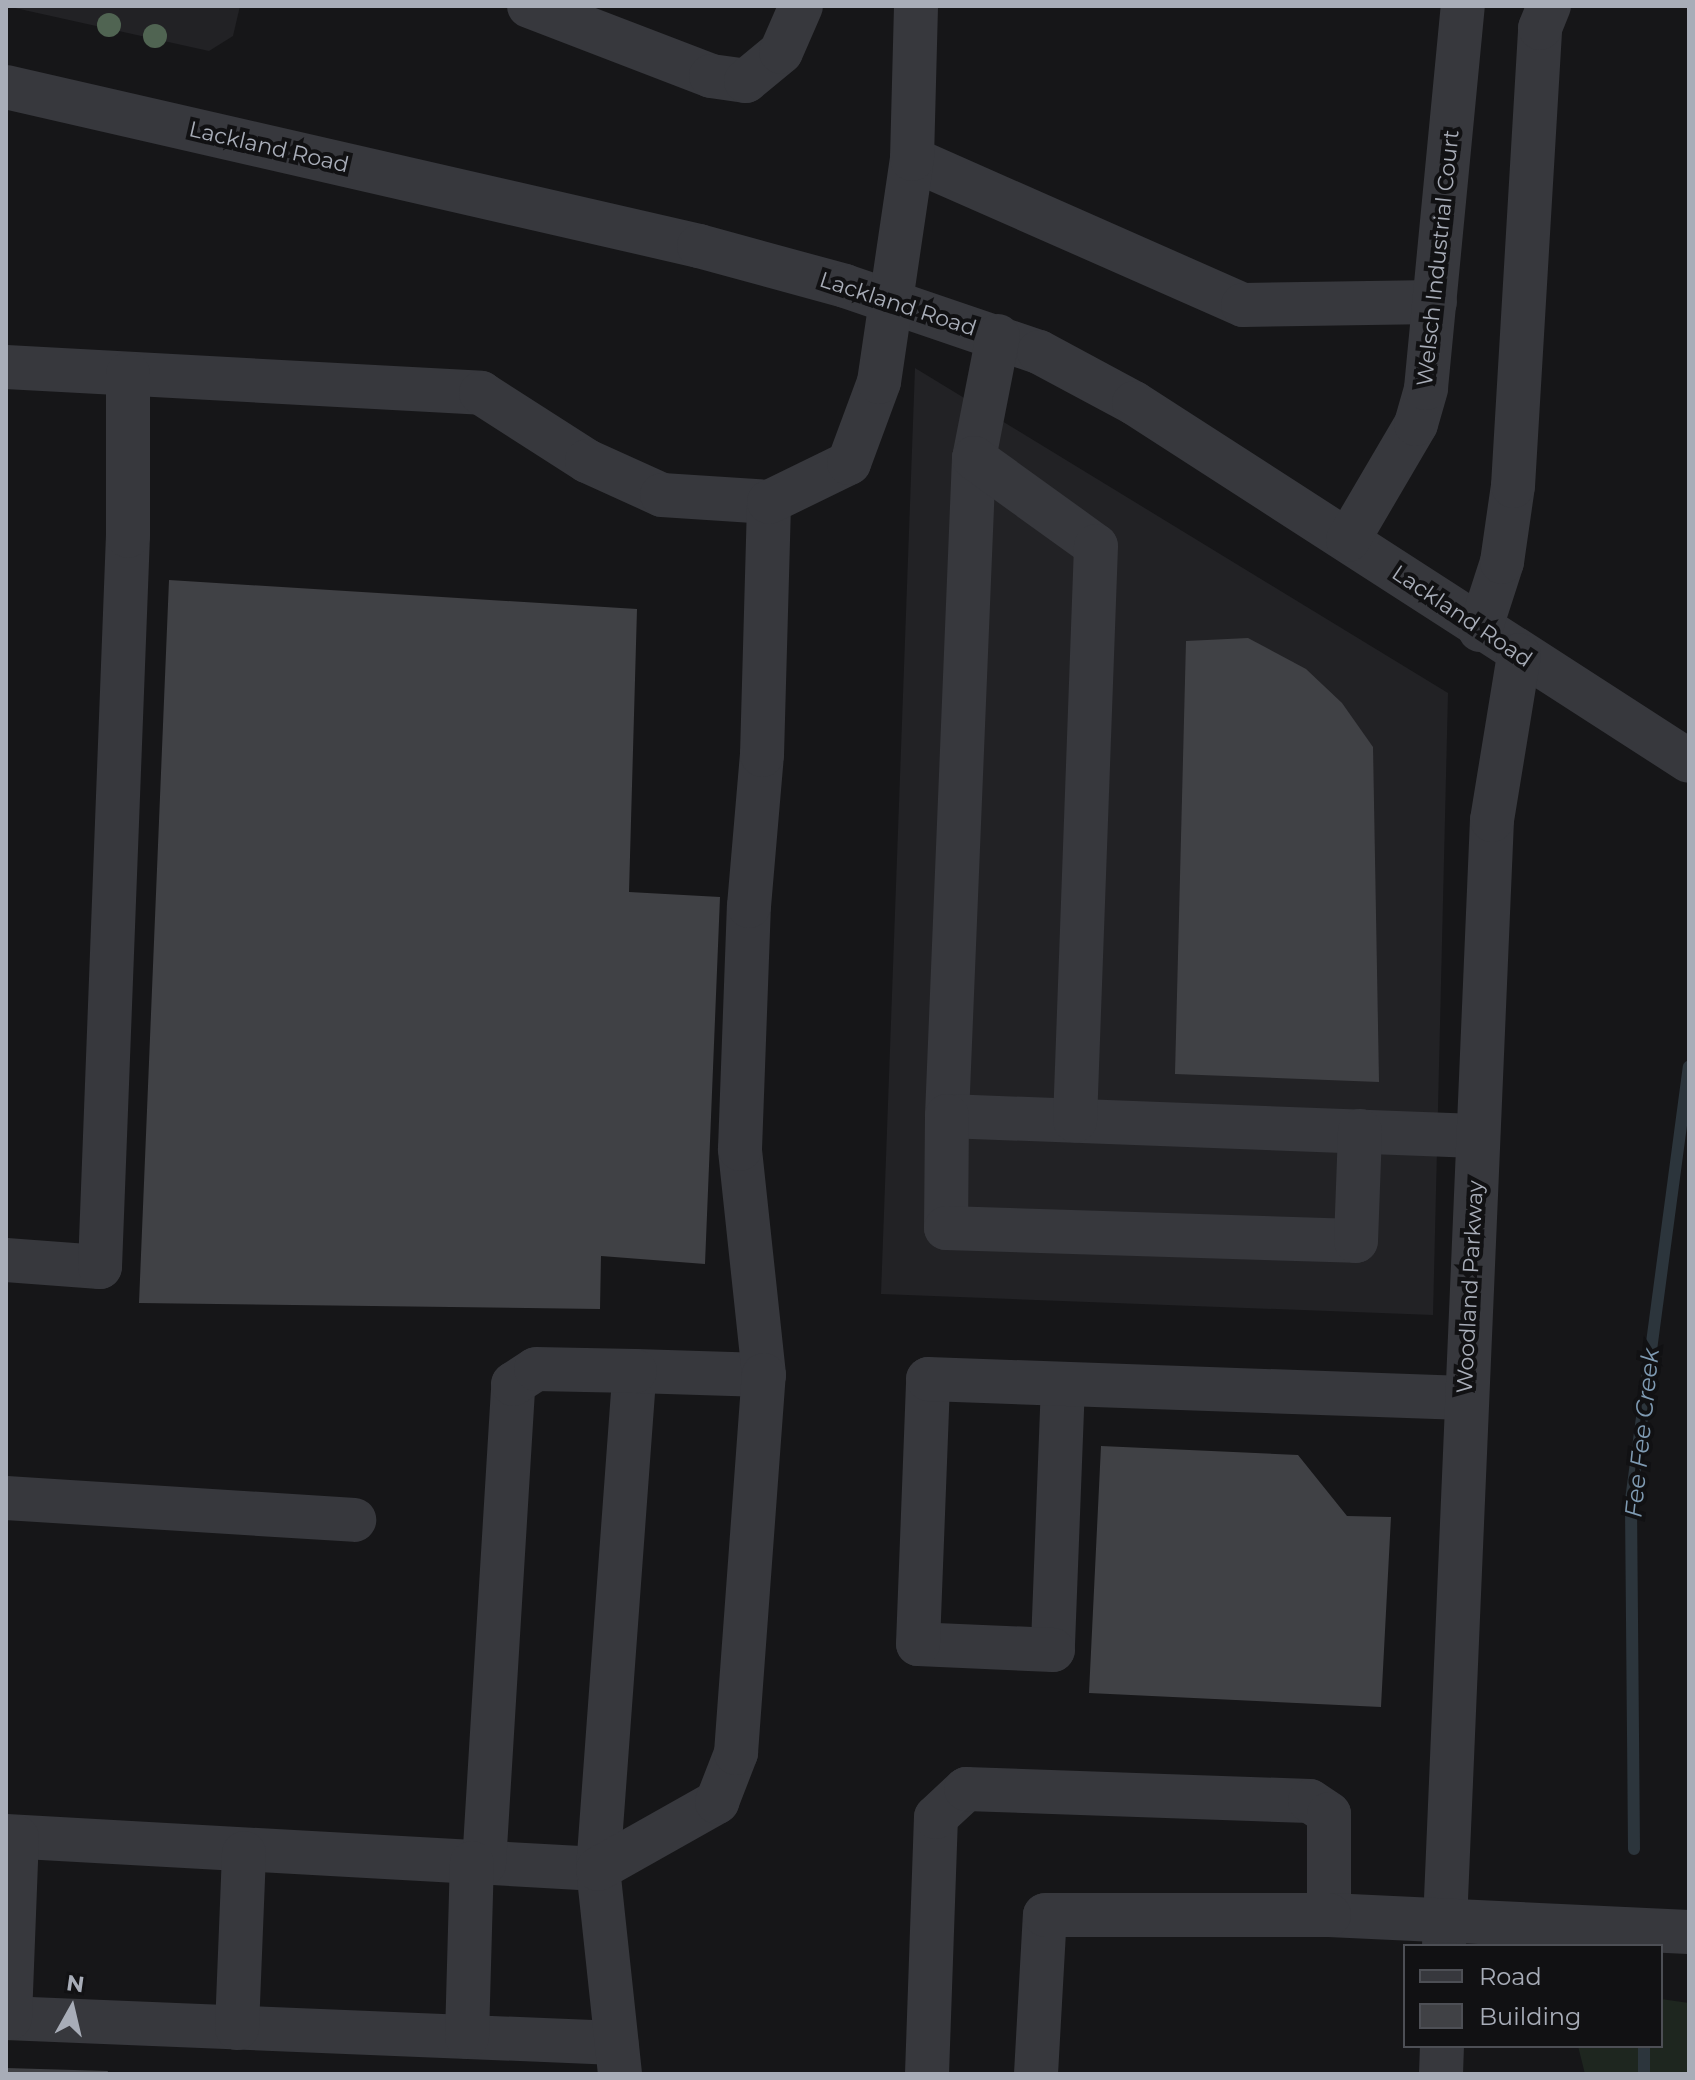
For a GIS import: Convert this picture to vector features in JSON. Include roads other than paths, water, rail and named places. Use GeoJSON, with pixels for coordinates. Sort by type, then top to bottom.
{"type":"FeatureCollection","features":[{"type":"Feature","properties":{"kind":"street"},"geometry":{"type":"LineString","coordinates":[[529,6],[711,76],[746,81],[781,52],[801,6]]}},
{"type":"Feature","properties":{"kind":"street"},"geometry":{"type":"LineString","coordinates":[[6,367],[481,393],[587,461],[662,495],[769,502],[849,463],[879,382],[912,159],[916,6]]}},
{"type":"Feature","properties":{"kind":"street","name":"Welsch Industrial Court"},"geometry":{"type":"LineString","coordinates":[[1348,540],[1416,424],[1426,388],[1463,6]]}},
{"type":"Feature","properties":{"kind":"street"},"geometry":{"type":"LineString","coordinates":[[1480,630],[1502,562],[1513,486],[1540,28],[1549,6]]}},
{"type":"Feature","properties":{"kind":"street","name":"Lackland Road"},"geometry":{"type":"LineString","coordinates":[[6,87],[699,246],[998,336],[1134,403],[1348,540],[1480,630],[1689,761]]}},
{"type":"Feature","properties":{"kind":"street"},"geometry":{"type":"LineString","coordinates":[[912,159],[1243,305],[1435,302]]}},
{"type":"Feature","properties":{"kind":"street"},"geometry":{"type":"LineString","coordinates":[[998,336],[974,458],[947,1116],[946,1228],[1356,1241],[1360,1131]]}},
{"type":"Feature","properties":{"kind":"street"},"geometry":{"type":"LineString","coordinates":[[6,1260],[100,1267],[128,536],[128,374]]}},
{"type":"Feature","properties":{"kind":"street"},"geometry":{"type":"LineString","coordinates":[[974,458],[1096,546],[1075,1121]]}},
{"type":"Feature","properties":{"kind":"street"},"geometry":{"type":"LineString","coordinates":[[635,1371],[598,1869],[618,2058],[467,2037],[8,2018],[12,1837],[244,1853],[598,1869],[717,1802],[736,1753],[764,1375],[740,1149],[749,906],[762,755],[769,502]]}},
{"type":"Feature","properties":{"kind":"street","name":"Woodland Parkway"},"geometry":{"type":"LineString","coordinates":[[1445,1934],[1465,1398],[1492,820],[1519,655]]}},
{"type":"Feature","properties":{"kind":"street"},"geometry":{"type":"LineString","coordinates":[[947,1116],[1477,1136]]}},
{"type":"Feature","properties":{"kind":"street"},"geometry":{"type":"LineString","coordinates":[[467,2037],[513,1384],[536,1369],[764,1375]]}},
{"type":"Feature","properties":{"kind":"street"},"geometry":{"type":"LineString","coordinates":[[1063,1384],[1053,1650],[918,1644],[928,1379],[1465,1398]]}},
{"type":"Feature","properties":{"kind":"street"},"geometry":{"type":"LineString","coordinates":[[6,1498],[354,1520]]}},
{"type":"Feature","properties":{"kind":"street"},"geometry":{"type":"LineString","coordinates":[[927,2074],[936,1817],[966,1789],[1310,1801],[1329,1814],[1329,1915]]}},
{"type":"Feature","properties":{"kind":"street"},"geometry":{"type":"LineString","coordinates":[[237,2028],[244,1853]]}},
{"type":"Feature","properties":{"kind":"street"},"geometry":{"type":"LineString","coordinates":[[1036,2074],[1045,1915],[1329,1915],[1445,1934],[1689,1932]]}},
{"type":"Feature","properties":{"kind":"street"},"geometry":{"type":"LineString","coordinates":[[1441,2074],[1442,2048]]}},
{"type":"Feature","properties":{"kind":"waterway","name":"Fee Fee Creek"},"geometry":{"type":"LineString","coordinates":[[1634,1849],[1631,1500],[1689,1067]]}},
{"type":"Feature","properties":{"kind":"waterway","name":"Fee Fee Creek"},"geometry":{"type":"LineString","coordinates":[[1644,2048],[1644,2074]]}}]}
